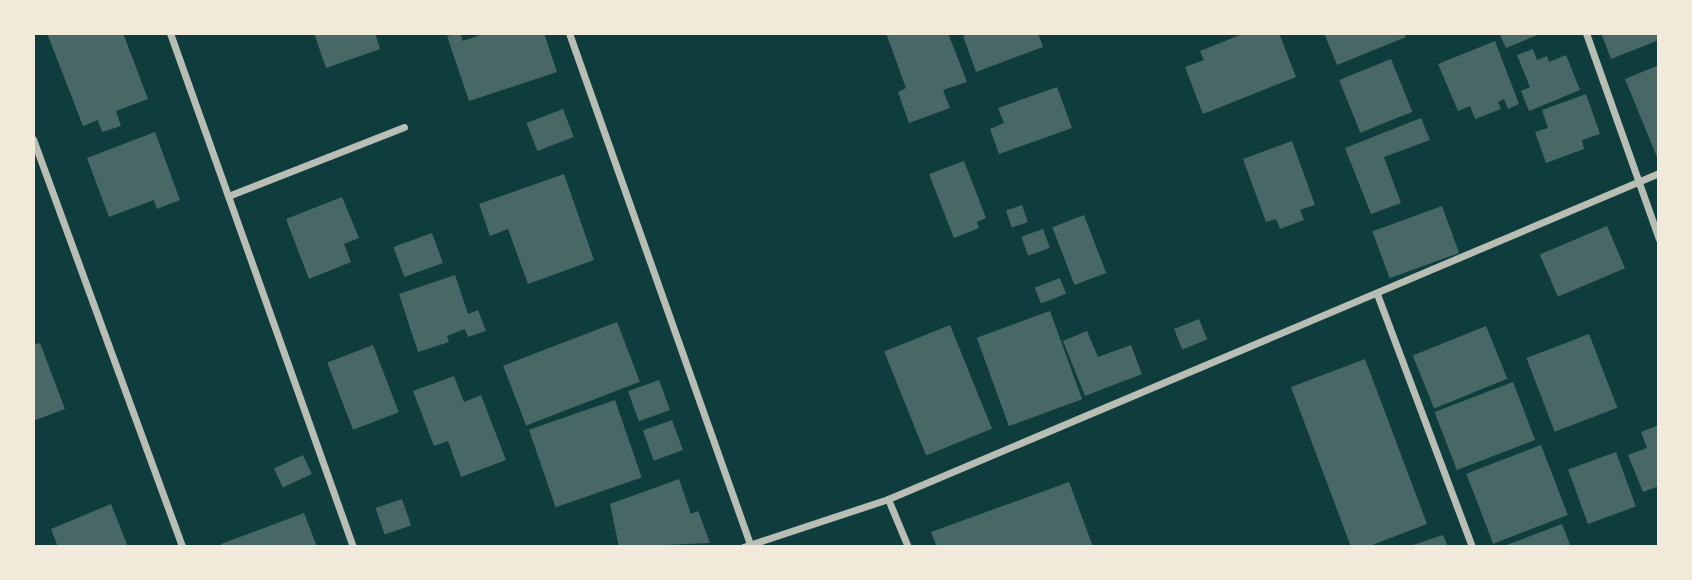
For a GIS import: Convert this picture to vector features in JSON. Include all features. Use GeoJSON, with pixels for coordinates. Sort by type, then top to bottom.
{"type":"FeatureCollection","features":[{"type":"Feature","properties":{"kind":"street"},"geometry":{"type":"LineString","coordinates":[[170,33],[353,547]]}},
{"type":"Feature","properties":{"kind":"street"},"geometry":{"type":"LineString","coordinates":[[569,33],[747,545],[888,499],[1659,173]]}},
{"type":"Feature","properties":{"kind":"street"},"geometry":{"type":"LineString","coordinates":[[1586,33],[1659,239]]}},
{"type":"Feature","properties":{"kind":"street"},"geometry":{"type":"LineString","coordinates":[[228,196],[404,127]]}},
{"type":"Feature","properties":{"kind":"street"},"geometry":{"type":"LineString","coordinates":[[33,139],[182,547]]}},
{"type":"Feature","properties":{"kind":"street"},"geometry":{"type":"LineString","coordinates":[[1377,294],[1472,547]]}},
{"type":"Feature","properties":{"kind":"street"},"geometry":{"type":"LineString","coordinates":[[888,499],[908,547]]}},
{"type":"Feature","properties":{"kind":"building"},"geometry":{"type":"Polygon","coordinates":[[[47,33],[123,33],[148,99],[116,111],[121,126],[102,132],[98,120],[83,126],[47,33]]]}},
{"type":"Feature","properties":{"kind":"building"},"geometry":{"type":"Polygon","coordinates":[[[314,33],[375,33],[380,49],[326,68],[314,33]]]}},
{"type":"Feature","properties":{"kind":"building"},"geometry":{"type":"Polygon","coordinates":[[[460,33],[463,41],[486,33],[544,33],[557,72],[469,101],[447,36],[460,33]]]}},
{"type":"Feature","properties":{"kind":"building"},"geometry":{"type":"Polygon","coordinates":[[[886,33],[948,33],[967,82],[943,90],[950,108],[909,123],[898,92],[906,88],[886,33]]]}},
{"type":"Feature","properties":{"kind":"building"},"geometry":{"type":"Polygon","coordinates":[[[971,33],[1038,33],[1043,47],[976,72],[963,36],[971,33]]]}},
{"type":"Feature","properties":{"kind":"building"},"geometry":{"type":"Polygon","coordinates":[[[1245,33],[1279,33],[1296,77],[1203,114],[1185,67],[1204,60],[1200,51],[1245,33]]]}},
{"type":"Feature","properties":{"kind":"building"},"geometry":{"type":"Polygon","coordinates":[[[1324,33],[1404,33],[1406,37],[1337,65],[1324,33]]]}},
{"type":"Feature","properties":{"kind":"building"},"geometry":{"type":"Polygon","coordinates":[[[1499,33],[1542,33],[1506,48],[1499,33]]]}},
{"type":"Feature","properties":{"kind":"building"},"geometry":{"type":"Polygon","coordinates":[[[1601,33],[1659,33],[1659,40],[1611,59],[1601,33]]]}},
{"type":"Feature","properties":{"kind":"building"},"geometry":{"type":"Polygon","coordinates":[[[1495,41],[1519,104],[1508,109],[1504,99],[1498,102],[1501,109],[1475,119],[1470,106],[1458,111],[1438,64],[1495,41]]]}},
{"type":"Feature","properties":{"kind":"building"},"geometry":{"type":"Polygon","coordinates":[[[1533,49],[1537,60],[1547,56],[1549,62],[1566,55],[1580,90],[1529,111],[1521,91],[1530,87],[1517,55],[1533,49]]]}},
{"type":"Feature","properties":{"kind":"building"},"geometry":{"type":"Polygon","coordinates":[[[1391,59],[1412,112],[1360,133],[1339,80],[1391,59]]]}},
{"type":"Feature","properties":{"kind":"building"},"geometry":{"type":"Polygon","coordinates":[[[1659,65],[1659,162],[1625,79],[1659,65]]]}},
{"type":"Feature","properties":{"kind":"building"},"geometry":{"type":"Polygon","coordinates":[[[1057,87],[1072,128],[999,154],[990,129],[1004,123],[998,108],[1057,87]]]}},
{"type":"Feature","properties":{"kind":"building"},"geometry":{"type":"Polygon","coordinates":[[[1586,94],[1600,134],[1582,140],[1584,149],[1546,163],[1535,132],[1548,128],[1542,110],[1586,94]]]}},
{"type":"Feature","properties":{"kind":"building"},"geometry":{"type":"Polygon","coordinates":[[[563,109],[574,137],[537,151],[527,123],[563,109]]]}},
{"type":"Feature","properties":{"kind":"building"},"geometry":{"type":"Polygon","coordinates":[[[1421,118],[1430,140],[1384,157],[1401,203],[1371,214],[1345,148],[1421,118]]]}},
{"type":"Feature","properties":{"kind":"building"},"geometry":{"type":"Polygon","coordinates":[[[155,132],[180,200],[157,209],[154,200],[109,217],[87,158],[155,132]]]}},
{"type":"Feature","properties":{"kind":"building"},"geometry":{"type":"Polygon","coordinates":[[[1292,141],[1315,205],[1300,210],[1304,220],[1280,229],[1276,219],[1266,222],[1243,159],[1292,141]]]}},
{"type":"Feature","properties":{"kind":"building"},"geometry":{"type":"Polygon","coordinates":[[[964,161],[986,218],[977,222],[979,228],[954,238],[929,174],[964,161]]]}},
{"type":"Feature","properties":{"kind":"building"},"geometry":{"type":"Polygon","coordinates":[[[564,174],[594,260],[528,284],[508,229],[490,236],[479,204],[564,174]]]}},
{"type":"Feature","properties":{"kind":"building"},"geometry":{"type":"Polygon","coordinates":[[[342,197],[359,238],[344,244],[351,262],[309,279],[286,219],[342,197]]]}},
{"type":"Feature","properties":{"kind":"building"},"geometry":{"type":"Polygon","coordinates":[[[1022,205],[1028,222],[1012,228],[1006,211],[1022,205]]]}},
{"type":"Feature","properties":{"kind":"building"},"geometry":{"type":"Polygon","coordinates":[[[1442,206],[1459,253],[1390,278],[1372,231],[1442,206]]]}},
{"type":"Feature","properties":{"kind":"building"},"geometry":{"type":"Polygon","coordinates":[[[1084,215],[1106,273],[1074,285],[1052,227],[1084,215]]]}},
{"type":"Feature","properties":{"kind":"building"},"geometry":{"type":"Polygon","coordinates":[[[1607,226],[1625,268],[1558,297],[1540,255],[1607,226]]]}},
{"type":"Feature","properties":{"kind":"building"},"geometry":{"type":"Polygon","coordinates":[[[1043,229],[1050,248],[1028,256],[1021,237],[1043,229]]]}},
{"type":"Feature","properties":{"kind":"building"},"geometry":{"type":"Polygon","coordinates":[[[432,233],[443,263],[404,277],[393,247],[432,233]]]}},
{"type":"Feature","properties":{"kind":"building"},"geometry":{"type":"Polygon","coordinates":[[[455,275],[468,314],[478,310],[486,331],[468,337],[465,329],[447,336],[449,342],[418,352],[399,294],[455,275]]]}},
{"type":"Feature","properties":{"kind":"building"},"geometry":{"type":"Polygon","coordinates":[[[1060,278],[1066,294],[1041,304],[1035,288],[1060,278]]]}},
{"type":"Feature","properties":{"kind":"building"},"geometry":{"type":"Polygon","coordinates":[[[1050,311],[1082,399],[1009,426],[977,338],[1050,311]]]}},
{"type":"Feature","properties":{"kind":"building"},"geometry":{"type":"Polygon","coordinates":[[[1199,319],[1207,339],[1182,350],[1174,329],[1199,319]]]}},
{"type":"Feature","properties":{"kind":"building"},"geometry":{"type":"Polygon","coordinates":[[[617,322],[640,382],[526,425],[503,366],[617,322]]]}},
{"type":"Feature","properties":{"kind":"building"},"geometry":{"type":"Polygon","coordinates":[[[950,325],[992,429],[926,455],[884,352],[950,325]]]}},
{"type":"Feature","properties":{"kind":"building"},"geometry":{"type":"Polygon","coordinates":[[[1486,326],[1507,379],[1434,408],[1413,356],[1486,326]]]}},
{"type":"Feature","properties":{"kind":"building"},"geometry":{"type":"Polygon","coordinates":[[[1087,331],[1098,357],[1131,345],[1142,374],[1085,396],[1063,341],[1087,331]]]}},
{"type":"Feature","properties":{"kind":"building"},"geometry":{"type":"Polygon","coordinates":[[[1589,334],[1617,408],[1555,432],[1526,358],[1589,334]]]}},
{"type":"Feature","properties":{"kind":"building"},"geometry":{"type":"Polygon","coordinates":[[[40,343],[65,409],[33,421],[33,345],[40,343]]]}},
{"type":"Feature","properties":{"kind":"building"},"geometry":{"type":"Polygon","coordinates":[[[373,345],[399,412],[353,430],[327,363],[373,345]]]}},
{"type":"Feature","properties":{"kind":"building"},"geometry":{"type":"Polygon","coordinates":[[[1365,359],[1427,524],[1367,547],[1351,547],[1291,387],[1365,359]]]}},
{"type":"Feature","properties":{"kind":"building"},"geometry":{"type":"Polygon","coordinates":[[[454,376],[464,402],[481,395],[506,460],[461,477],[448,441],[434,446],[413,391],[454,376]]]}},
{"type":"Feature","properties":{"kind":"building"},"geometry":{"type":"Polygon","coordinates":[[[659,380],[670,410],[639,421],[628,391],[659,380]]]}},
{"type":"Feature","properties":{"kind":"building"},"geometry":{"type":"Polygon","coordinates":[[[1513,382],[1535,440],[1457,470],[1435,412],[1513,382]]]}},
{"type":"Feature","properties":{"kind":"building"},"geometry":{"type":"Polygon","coordinates":[[[615,400],[642,478],[556,507],[529,430],[615,400]]]}},
{"type":"Feature","properties":{"kind":"building"},"geometry":{"type":"Polygon","coordinates":[[[672,420],[683,450],[654,461],[643,431],[672,420]]]}},
{"type":"Feature","properties":{"kind":"building"},"geometry":{"type":"Polygon","coordinates":[[[1659,425],[1659,486],[1643,492],[1628,455],[1647,448],[1641,432],[1659,425]]]}},
{"type":"Feature","properties":{"kind":"building"},"geometry":{"type":"Polygon","coordinates":[[[1541,445],[1568,515],[1493,544],[1466,474],[1541,445]]]}},
{"type":"Feature","properties":{"kind":"building"},"geometry":{"type":"Polygon","coordinates":[[[1616,452],[1636,507],[1588,524],[1568,469],[1616,452]]]}},
{"type":"Feature","properties":{"kind":"building"},"geometry":{"type":"Polygon","coordinates":[[[303,455],[312,474],[283,488],[274,469],[303,455]]]}},
{"type":"Feature","properties":{"kind":"building"},"geometry":{"type":"Polygon","coordinates":[[[679,479],[691,514],[698,511],[710,543],[619,547],[610,504],[679,479]]]}},
{"type":"Feature","properties":{"kind":"building"},"geometry":{"type":"Polygon","coordinates":[[[1069,482],[1093,547],[937,547],[931,532],[1069,482]]]}},
{"type":"Feature","properties":{"kind":"building"},"geometry":{"type":"Polygon","coordinates":[[[402,499],[411,525],[385,535],[376,508],[402,499]]]}},
{"type":"Feature","properties":{"kind":"building"},"geometry":{"type":"Polygon","coordinates":[[[111,504],[128,547],[58,547],[51,529],[111,504]]]}},
{"type":"Feature","properties":{"kind":"building"},"geometry":{"type":"Polygon","coordinates":[[[304,513],[317,547],[222,547],[221,544],[304,513]]]}},
{"type":"Feature","properties":{"kind":"building"},"geometry":{"type":"Polygon","coordinates":[[[1562,524],[1571,547],[1504,547],[1504,546],[1562,524]]]}},
{"type":"Feature","properties":{"kind":"building"},"geometry":{"type":"Polygon","coordinates":[[[1443,535],[1448,547],[1410,547],[1410,546],[1443,535]]]}}]}
